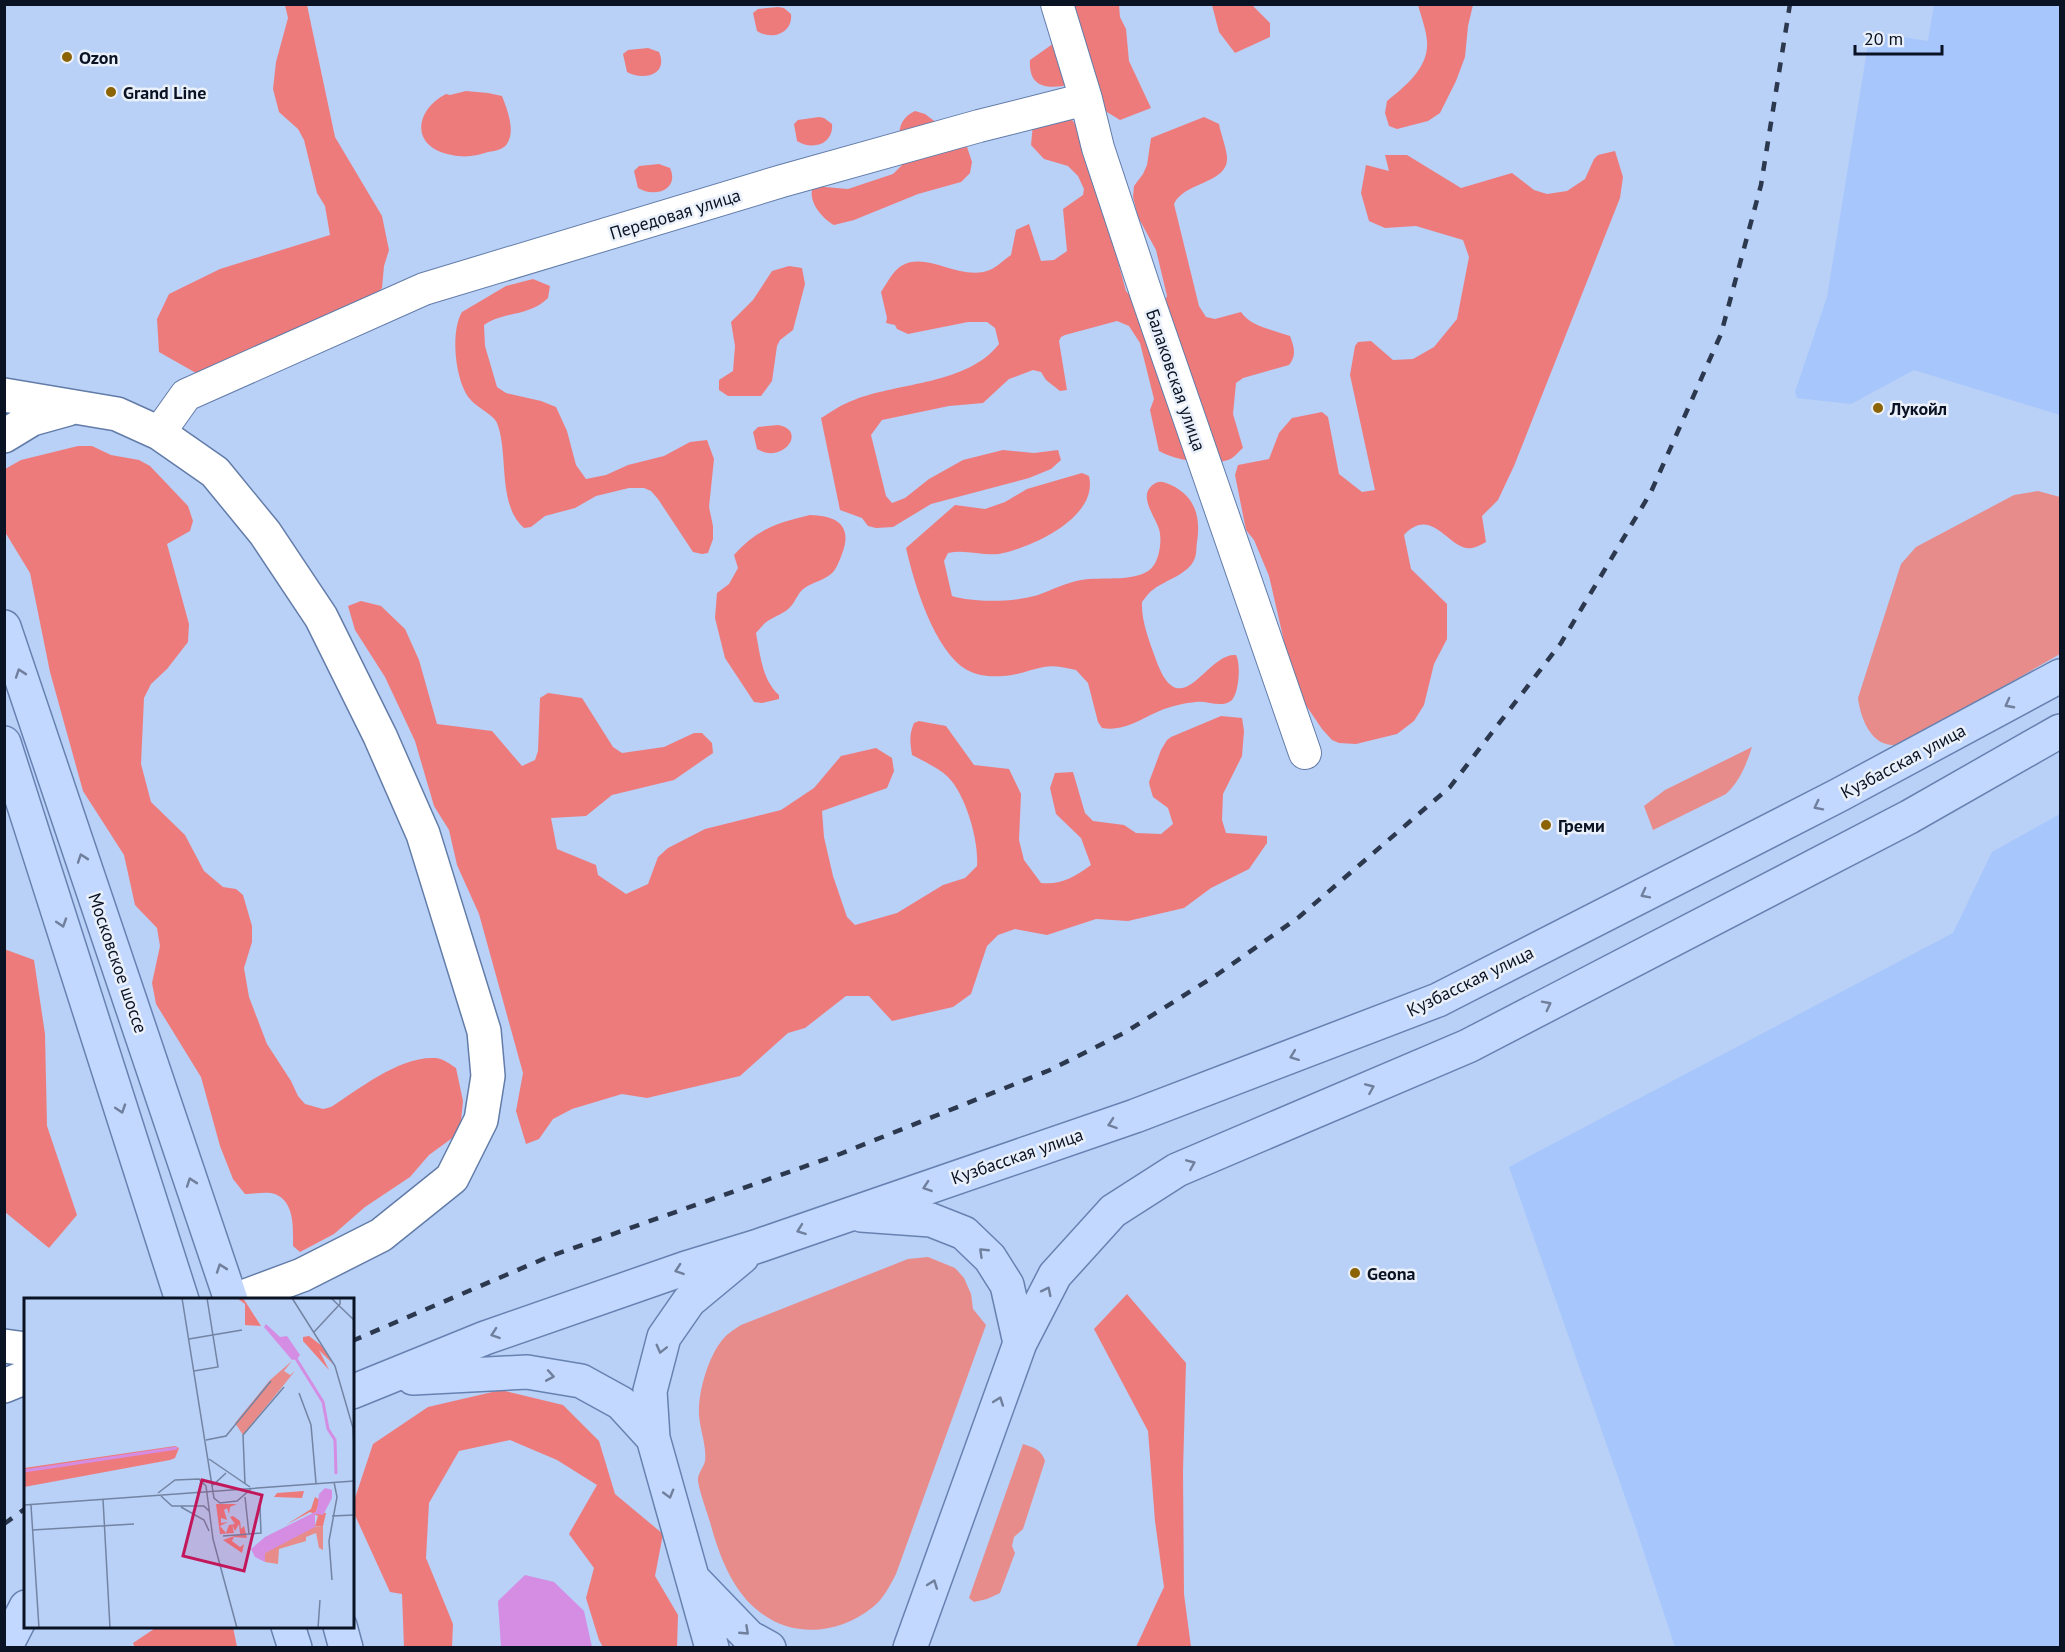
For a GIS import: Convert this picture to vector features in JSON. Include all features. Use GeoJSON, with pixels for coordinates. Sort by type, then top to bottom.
{"type":"FeatureCollection","features":[{"type":"Feature","properties":{"kind":"main road"},"geometry":{"type":"LineString","coordinates":[[4,395],[117,414],[159,433],[215,472],[265,533],[321,617],[380,736],[423,834],[484,1031],[488,1076],[481,1120],[452,1178],[381,1235],[302,1275],[236,1298]]}},
{"type":"Feature","properties":{"kind":"main road"},"geometry":{"type":"LineString","coordinates":[[4,436],[32,419],[79,407]]}},
{"type":"Feature","properties":{"kind":"main road","name":"Московское шоссе"},"geometry":{"type":"LineString","coordinates":[[4,627],[233,1298]]}},
{"type":"Feature","properties":{"kind":"main road","name":"Кузбасская улица"},"geometry":{"type":"LineString","coordinates":[[387,1380],[485,1338],[1135,1116],[1438,1000],[1839,795],[2061,676]]}},
{"type":"Feature","properties":{"kind":"main road"},"geometry":{"type":"LineString","coordinates":[[905,1645],[1020,1343],[1055,1275],[1113,1211],[1177,1170],[1468,1046],[1909,818],[2061,731]]}},
{"type":"Feature","properties":{"kind":"main road"},"geometry":{"type":"LineString","coordinates":[[4,743],[12,781],[182,1298]]}},
{"type":"Feature","properties":{"kind":"main road"},"geometry":{"type":"LineString","coordinates":[[848,1214],[931,1220],[964,1233],[990,1258],[1007,1285],[1020,1343]]}},
{"type":"Feature","properties":{"kind":"main road"},"geometry":{"type":"LineString","coordinates":[[712,1647],[653,1438],[650,1391],[664,1337],[688,1301],[755,1247]]}},
{"type":"Feature","properties":{"kind":"main road"},"geometry":{"type":"LineString","coordinates":[[4,1346],[24,1349]]}},
{"type":"Feature","properties":{"kind":"main road"},"geometry":{"type":"LineString","coordinates":[[354,1391],[387,1380],[527,1372],[581,1381],[621,1403],[653,1438]]}},
{"type":"Feature","properties":{"kind":"main road"},"geometry":{"type":"LineString","coordinates":[[4,1386],[24,1378]]}},
{"type":"Feature","properties":{"kind":"main road"},"geometry":{"type":"LineString","coordinates":[[694,1581],[749,1637],[769,1647]]}},
{"type":"Feature","properties":{"kind":"main road"},"geometry":{"type":"LineString","coordinates":[[5,1647],[24,1611]]}},
{"type":"Feature","properties":{"kind":"main road"},"geometry":{"type":"LineString","coordinates":[[289,1628],[295,1647]]}},
{"type":"Feature","properties":{"kind":"main road"},"geometry":{"type":"LineString","coordinates":[[340,1628],[346,1647]]}},
{"type":"Feature","properties":{"kind":"street","name":"Балаковская улица"},"geometry":{"type":"LineString","coordinates":[[1057,4],[1086,99],[1098,148],[1147,296],[1305,753]]}},
{"type":"Feature","properties":{"kind":"street","name":"Передовая улица"},"geometry":{"type":"LineString","coordinates":[[159,433],[186,395],[424,289],[782,181],[1086,99]]}},
{"type":"Feature","properties":{"kind":"shaded area"},"geometry":{"type":"Polygon","coordinates":[[[285,5],[307,5],[335,137],[382,216],[389,250],[384,266],[382,288],[371,299],[196,373],[159,352],[157,319],[169,294],[220,269],[330,235],[325,206],[317,193],[304,140],[298,129],[279,112],[273,89],[276,62],[288,18],[285,5]]]}},
{"type":"Feature","properties":{"kind":"shaded area"},"geometry":{"type":"Polygon","coordinates":[[[1067,5],[1119,5],[1120,17],[1126,29],[1129,61],[1151,108],[1120,120],[1102,109],[1075,84],[1044,86],[1033,78],[1030,60],[1064,36],[1067,5]]]}},
{"type":"Feature","properties":{"kind":"shaded area"},"geometry":{"type":"Polygon","coordinates":[[[1212,5],[1252,5],[1270,23],[1270,37],[1235,53],[1219,32],[1212,5]]]}},
{"type":"Feature","properties":{"kind":"shaded area"},"geometry":{"type":"Polygon","coordinates":[[[1418,5],[1473,5],[1465,57],[1440,113],[1428,121],[1397,129],[1389,126],[1385,113],[1387,101],[1414,76],[1427,51],[1426,32],[1418,5]]]}},
{"type":"Feature","properties":{"kind":"shaded area"},"geometry":{"type":"Polygon","coordinates":[[[1934,5],[2060,5],[2060,415],[1914,370],[1851,404],[1797,398],[1795,392],[1827,297],[1870,32],[1928,41],[1934,5]]]}},
{"type":"Feature","properties":{"kind":"shaded area"},"geometry":{"type":"Polygon","coordinates":[[[784,8],[791,14],[789,26],[775,35],[757,31],[753,13],[758,9],[784,8]]]}},
{"type":"Feature","properties":{"kind":"shaded area"},"geometry":{"type":"Polygon","coordinates":[[[648,48],[659,52],[661,60],[657,71],[647,76],[627,72],[623,54],[628,50],[648,48]]]}},
{"type":"Feature","properties":{"kind":"shaded area"},"geometry":{"type":"Polygon","coordinates":[[[466,91],[502,96],[510,119],[511,131],[507,144],[502,148],[475,155],[457,156],[439,151],[429,145],[423,137],[421,128],[423,119],[435,101],[446,94],[466,91]]]}},
{"type":"Feature","properties":{"kind":"shaded area"},"geometry":{"type":"Polygon","coordinates":[[[915,111],[925,114],[937,123],[943,150],[967,147],[972,162],[970,173],[961,182],[918,194],[854,220],[834,225],[829,222],[820,214],[814,203],[813,186],[848,189],[893,174],[904,163],[900,127],[903,121],[915,111]]]}},
{"type":"Feature","properties":{"kind":"shaded area"},"geometry":{"type":"Polygon","coordinates":[[[1064,114],[1073,121],[1086,144],[1126,291],[1145,313],[1165,301],[1167,296],[1156,250],[1138,217],[1133,197],[1134,186],[1147,165],[1151,138],[1204,117],[1219,124],[1227,157],[1226,166],[1214,178],[1179,196],[1174,204],[1199,306],[1206,317],[1215,319],[1241,312],[1257,325],[1290,336],[1294,351],[1292,361],[1289,365],[1243,378],[1236,383],[1233,414],[1243,448],[1234,457],[1220,462],[1192,461],[1159,451],[1150,410],[1154,399],[1140,343],[1129,326],[1117,321],[1065,335],[1059,341],[1067,390],[1060,391],[1046,380],[1041,372],[1033,370],[1009,379],[983,403],[949,406],[882,420],[871,435],[886,496],[892,503],[905,498],[929,479],[963,460],[1003,450],[1034,453],[1058,450],[1061,460],[1051,469],[1029,478],[931,504],[893,527],[868,526],[862,518],[840,510],[821,418],[854,400],[931,381],[969,368],[999,344],[995,328],[987,322],[968,322],[908,334],[897,329],[895,325],[886,323],[881,292],[898,269],[905,264],[925,262],[970,273],[992,269],[1011,255],[1016,230],[1029,224],[1041,261],[1054,260],[1067,251],[1063,209],[1083,195],[1084,189],[1078,176],[1068,166],[1044,159],[1031,145],[1033,124],[1064,114]]]}},
{"type":"Feature","properties":{"kind":"shaded area"},"geometry":{"type":"Polygon","coordinates":[[[819,117],[832,124],[832,131],[826,141],[810,145],[797,141],[794,124],[798,120],[819,117]]]}},
{"type":"Feature","properties":{"kind":"shaded area"},"geometry":{"type":"Polygon","coordinates":[[[1615,151],[1623,177],[1620,198],[1514,466],[1498,500],[1482,516],[1486,542],[1472,548],[1464,547],[1440,531],[1424,525],[1414,527],[1404,535],[1411,569],[1447,604],[1447,639],[1434,664],[1424,705],[1414,721],[1397,734],[1356,744],[1339,743],[1332,740],[1295,689],[1269,576],[1254,540],[1246,530],[1235,475],[1238,465],[1269,459],[1279,433],[1292,418],[1322,412],[1328,417],[1339,474],[1362,492],[1375,490],[1350,375],[1355,346],[1358,342],[1371,341],[1393,360],[1413,359],[1434,347],[1457,319],[1469,257],[1463,240],[1416,226],[1385,228],[1369,221],[1361,193],[1366,165],[1389,171],[1385,155],[1407,155],[1461,188],[1512,173],[1534,190],[1547,194],[1567,191],[1585,179],[1598,155],[1615,151]]]}},
{"type":"Feature","properties":{"kind":"shaded area"},"geometry":{"type":"Polygon","coordinates":[[[659,164],[670,168],[672,176],[668,187],[658,192],[638,188],[634,171],[639,166],[659,164]]]}},
{"type":"Feature","properties":{"kind":"shaded area"},"geometry":{"type":"Polygon","coordinates":[[[789,266],[802,268],[805,284],[793,330],[780,340],[777,346],[772,381],[761,396],[728,396],[719,390],[719,380],[733,371],[735,346],[731,322],[753,300],[772,271],[789,266]]]}},
{"type":"Feature","properties":{"kind":"shaded area"},"geometry":{"type":"Polygon","coordinates":[[[533,279],[550,286],[548,298],[533,308],[484,325],[485,346],[497,387],[506,393],[556,407],[567,431],[576,465],[586,479],[606,475],[628,465],[664,456],[690,442],[707,440],[714,459],[709,507],[713,539],[708,553],[693,552],[658,499],[651,491],[644,488],[629,488],[596,496],[575,508],[545,516],[531,527],[524,528],[516,518],[507,493],[497,423],[470,399],[465,391],[458,369],[455,344],[458,321],[462,312],[506,286],[533,279]]]}},
{"type":"Feature","properties":{"kind":"shaded area"},"geometry":{"type":"Polygon","coordinates":[[[778,425],[787,428],[791,433],[788,445],[775,453],[757,449],[753,432],[758,427],[778,425]]]}},
{"type":"Feature","properties":{"kind":"shaded area"},"geometry":{"type":"Polygon","coordinates":[[[78,446],[92,446],[111,455],[139,460],[150,466],[188,506],[193,521],[190,531],[167,544],[189,624],[188,642],[167,669],[151,684],[144,698],[141,764],[151,802],[185,835],[204,871],[223,887],[236,889],[243,895],[252,926],[252,942],[244,968],[249,997],[267,1044],[298,1096],[305,1104],[323,1109],[331,1107],[380,1075],[408,1062],[438,1058],[456,1068],[463,1101],[461,1121],[455,1136],[429,1155],[410,1177],[365,1207],[334,1234],[300,1252],[293,1246],[292,1216],[282,1198],[268,1193],[245,1194],[233,1179],[220,1146],[201,1077],[156,1004],[152,983],[160,946],[157,928],[135,905],[124,855],[83,791],[50,672],[30,573],[5,532],[5,469],[21,460],[78,446]]]}},
{"type":"Feature","properties":{"kind":"shaded area"},"geometry":{"type":"Polygon","coordinates":[[[1082,473],[1089,476],[1089,491],[1084,505],[1073,518],[1044,538],[999,554],[948,553],[944,561],[952,596],[983,601],[1018,599],[1038,595],[1081,580],[1131,577],[1148,571],[1158,557],[1160,538],[1147,494],[1156,483],[1166,483],[1186,495],[1194,508],[1198,524],[1196,553],[1187,569],[1152,590],[1142,602],[1146,630],[1164,678],[1174,687],[1184,688],[1225,657],[1236,655],[1239,671],[1238,685],[1232,700],[1228,703],[1183,704],[1164,709],[1127,726],[1102,728],[1098,722],[1088,683],[1076,670],[1048,666],[1008,676],[985,676],[967,670],[955,661],[945,648],[927,615],[906,548],[955,505],[985,509],[1005,502],[1027,489],[1082,473]]]}},
{"type":"Feature","properties":{"kind":"shaded area"},"geometry":{"type":"Polygon","coordinates":[[[2038,491],[2060,497],[2060,654],[1917,736],[1897,744],[1883,743],[1871,734],[1867,727],[1858,698],[1901,564],[1916,547],[2014,495],[2038,491]]]}},
{"type":"Feature","properties":{"kind":"shaded area"},"geometry":{"type":"Polygon","coordinates":[[[810,515],[828,517],[840,524],[844,529],[845,544],[831,574],[809,585],[789,608],[765,623],[756,633],[765,674],[779,695],[779,699],[762,703],[754,702],[725,658],[715,618],[717,593],[729,584],[738,568],[734,555],[751,539],[768,528],[810,515]]]}},
{"type":"Feature","properties":{"kind":"shaded area"},"geometry":{"type":"Polygon","coordinates":[[[361,601],[381,606],[405,629],[419,660],[437,724],[492,731],[522,766],[535,760],[538,751],[540,698],[548,693],[582,698],[613,747],[622,753],[664,747],[694,733],[702,733],[712,743],[713,753],[674,780],[612,795],[586,816],[551,818],[557,849],[596,865],[598,875],[626,894],[648,884],[658,857],[668,848],[705,829],[781,810],[814,788],[841,756],[876,748],[892,758],[894,771],[887,788],[822,811],[824,837],[833,876],[847,917],[855,925],[897,913],[943,885],[965,878],[977,866],[976,844],[970,819],[966,806],[948,777],[912,755],[911,731],[914,723],[919,721],[946,726],[974,765],[1009,769],[1021,794],[1019,840],[1024,860],[1041,883],[1055,883],[1068,879],[1091,865],[1081,838],[1056,814],[1050,788],[1055,773],[1073,772],[1085,813],[1093,821],[1124,825],[1136,833],[1161,834],[1173,824],[1168,808],[1153,797],[1149,782],[1161,750],[1171,737],[1221,716],[1242,718],[1244,731],[1242,756],[1223,794],[1222,820],[1226,833],[1267,836],[1267,843],[1249,869],[1211,888],[1184,908],[1128,921],[1096,919],[1047,935],[1015,929],[998,935],[987,946],[971,994],[953,1007],[892,1021],[869,996],[846,996],[805,1028],[788,1033],[740,1076],[647,1098],[622,1094],[572,1109],[553,1119],[539,1139],[526,1144],[516,1111],[523,1073],[479,914],[457,865],[449,830],[434,806],[415,741],[385,677],[355,630],[348,606],[361,601]]]}},
{"type":"Feature","properties":{"kind":"shaded area"},"geometry":{"type":"Polygon","coordinates":[[[1752,747],[1742,772],[1726,794],[1653,830],[1644,806],[1665,790],[1752,747]]]}},
{"type":"Feature","properties":{"kind":"shaded area"},"geometry":{"type":"Polygon","coordinates":[[[2060,814],[2060,1647],[1675,1647],[1636,1528],[1509,1167],[1953,933],[1992,852],[2060,814]]]}},
{"type":"Feature","properties":{"kind":"shaded area"},"geometry":{"type":"Polygon","coordinates":[[[4,949],[34,960],[45,1034],[47,1126],[77,1215],[49,1248],[5,1212],[4,949]]]}},
{"type":"Feature","properties":{"kind":"shaded area"},"geometry":{"type":"Polygon","coordinates":[[[928,1257],[955,1268],[964,1278],[971,1294],[973,1309],[986,1325],[896,1574],[877,1604],[845,1623],[814,1630],[784,1625],[756,1609],[739,1591],[717,1545],[701,1492],[698,1478],[705,1456],[699,1406],[702,1386],[709,1365],[723,1339],[741,1325],[908,1259],[928,1257]]]}},
{"type":"Feature","properties":{"kind":"shaded area"},"geometry":{"type":"Polygon","coordinates":[[[1127,1294],[1186,1363],[1183,1471],[1184,1594],[1191,1647],[1136,1647],[1164,1587],[1155,1521],[1148,1431],[1094,1329],[1127,1294]]]}},
{"type":"Feature","properties":{"kind":"shaded area"},"geometry":{"type":"Polygon","coordinates":[[[501,1390],[563,1405],[599,1441],[615,1494],[663,1534],[655,1576],[678,1615],[677,1647],[603,1647],[586,1598],[594,1568],[569,1534],[597,1485],[557,1460],[510,1440],[459,1451],[429,1503],[426,1558],[453,1624],[452,1647],[404,1647],[402,1594],[390,1592],[354,1513],[354,1501],[373,1444],[428,1407],[501,1390]]]}},
{"type":"Feature","properties":{"kind":"shaded area"},"geometry":{"type":"Polygon","coordinates":[[[1023,1444],[1034,1448],[1044,1457],[1045,1461],[1023,1529],[1014,1537],[1012,1546],[1015,1553],[1000,1593],[974,1602],[969,1598],[1023,1444]]]}},
{"type":"Feature","properties":{"kind":"shaded area"},"geometry":{"type":"Polygon","coordinates":[[[525,1575],[554,1582],[584,1611],[592,1647],[501,1647],[498,1601],[525,1575]]]}},
{"type":"Feature","properties":{"kind":"shaded area"},"geometry":{"type":"Polygon","coordinates":[[[156,1628],[233,1628],[237,1647],[135,1648],[133,1643],[156,1628]]]}},
{"type":"Feature","properties":{"kind":"railway"},"geometry":{"type":"LineString","coordinates":[[354,1340],[548,1257],[840,1154],[1050,1070],[1124,1033],[1218,974],[1299,917],[1450,787],[1561,643],[1651,492],[1721,334],[1761,185],[1790,4]]}},
{"type":"Feature","properties":{"kind":"railway"},"geometry":{"type":"LineString","coordinates":[[4,1524],[24,1509]]}},
{"type":"Feature","properties":{"kind":"place","name":"Ozon"},"geometry":{"type":"Point","coordinates":[67,57]}},
{"type":"Feature","properties":{"kind":"place","name":"Grand Line"},"geometry":{"type":"Point","coordinates":[111,92]}},
{"type":"Feature","properties":{"kind":"place","name":"Лукойл"},"geometry":{"type":"Point","coordinates":[1878,408]}},
{"type":"Feature","properties":{"kind":"place","name":"Греми"},"geometry":{"type":"Point","coordinates":[1546,825]}},
{"type":"Feature","properties":{"kind":"place","name":"Geona"},"geometry":{"type":"Point","coordinates":[1355,1273]}}]}
